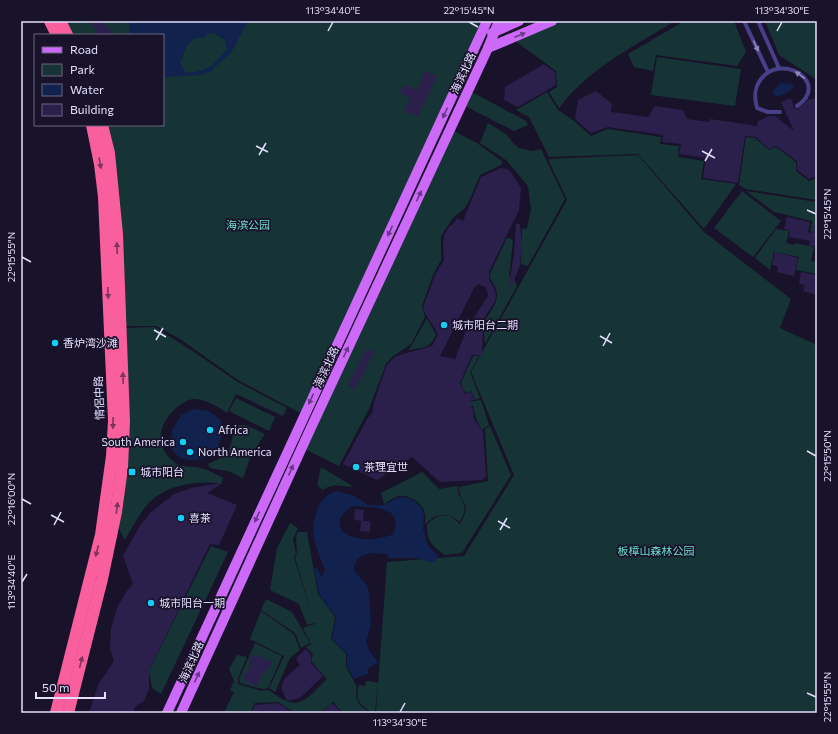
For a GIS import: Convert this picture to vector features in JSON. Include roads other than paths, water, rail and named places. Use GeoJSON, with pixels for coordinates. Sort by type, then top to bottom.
{"type":"FeatureCollection","features":[{"type":"Feature","properties":{"kind":"highway"},"geometry":{"type":"LineString","coordinates":[[50,21],[56,34]]}},
{"type":"Feature","properties":{"kind":"highway"},"geometry":{"type":"LineString","coordinates":[[60,21],[66,34]]}},
{"type":"Feature","properties":{"kind":"highway","name":"情侶中路"},"geometry":{"type":"LineString","coordinates":[[56,713],[101,535],[112,456],[114,421],[104,197],[100,164],[92,126]]}},
{"type":"Feature","properties":{"kind":"highway"},"geometry":{"type":"LineString","coordinates":[[68,713],[102,579],[116,512],[122,468],[124,421],[117,234],[109,153],[102,126]]}},
{"type":"Feature","properties":{"kind":"main road","name":"海滨北路"},"geometry":{"type":"LineString","coordinates":[[167,713],[487,21]]}},
{"type":"Feature","properties":{"kind":"main road","name":"海滨北路"},"geometry":{"type":"LineString","coordinates":[[181,713],[312,424],[488,48],[499,21]]}},
{"type":"Feature","properties":{"kind":"main road"},"geometry":{"type":"LineString","coordinates":[[519,21],[479,39],[488,48],[552,21]]}},
{"type":"Feature","properties":{"kind":"lane"},"geometry":{"type":"LineString","coordinates":[[744,21],[768,72]]}},
{"type":"Feature","properties":{"kind":"lane"},"geometry":{"type":"LineString","coordinates":[[758,21],[779,68]]}},
{"type":"Feature","properties":{"kind":"lane"},"geometry":{"type":"LineString","coordinates":[[780,112],[768,112],[757,108],[754,99],[755,90],[758,83],[768,72],[779,68],[790,69],[799,73],[809,83],[809,91],[806,97],[797,106]]}},
{"type":"Feature","properties":{"kind":"water"},"geometry":{"type":"Polygon","coordinates":[[[129,21],[249,21],[232,51],[211,71],[201,75],[164,77],[164,34],[130,34],[129,21]],[[208,33],[204,38],[195,38],[186,47],[180,63],[186,73],[208,68],[213,64],[227,50],[225,40],[215,34],[208,33]]]}},
{"type":"Feature","properties":{"kind":"water"},"geometry":{"type":"Polygon","coordinates":[[[780,83],[792,84],[794,87],[785,94],[774,96],[773,91],[780,83]]]}},
{"type":"Feature","properties":{"kind":"water"},"geometry":{"type":"Polygon","coordinates":[[[193,409],[209,411],[220,419],[222,434],[221,441],[215,452],[203,458],[191,460],[183,459],[175,453],[170,445],[172,430],[181,415],[193,409]]]}},
{"type":"Feature","properties":{"kind":"water"},"geometry":{"type":"Polygon","coordinates":[[[336,491],[355,496],[368,505],[384,505],[399,497],[409,498],[415,501],[422,509],[424,514],[423,529],[427,543],[429,547],[438,555],[437,560],[432,563],[417,558],[388,558],[387,554],[372,553],[357,559],[354,567],[355,572],[366,584],[369,591],[371,625],[366,642],[370,652],[378,662],[368,669],[368,674],[354,679],[347,667],[347,654],[332,639],[336,617],[319,594],[314,569],[316,567],[322,577],[325,570],[317,550],[313,531],[317,510],[320,504],[330,494],[336,491]],[[353,506],[342,515],[340,519],[340,527],[347,534],[352,537],[376,539],[393,534],[396,525],[391,513],[377,508],[353,506]]]}},
{"type":"Feature","properties":{"kind":"place","name":"城市阳台二期"},"geometry":{"type":"Point","coordinates":[444,325]}},
{"type":"Feature","properties":{"kind":"place","name":"香炉湾沙滩"},"geometry":{"type":"Point","coordinates":[55,343]}},
{"type":"Feature","properties":{"kind":"place","name":"Africa"},"geometry":{"type":"Point","coordinates":[210,430]}},
{"type":"Feature","properties":{"kind":"place","name":"South America"},"geometry":{"type":"Point","coordinates":[183,442]}},
{"type":"Feature","properties":{"kind":"place","name":"North America"},"geometry":{"type":"Point","coordinates":[190,452]}},
{"type":"Feature","properties":{"kind":"place","name":"茶理宜世"},"geometry":{"type":"Point","coordinates":[356,467]}},
{"type":"Feature","properties":{"kind":"place","name":"城市阳台"},"geometry":{"type":"Point","coordinates":[132,472]}},
{"type":"Feature","properties":{"kind":"place","name":"喜茶"},"geometry":{"type":"Point","coordinates":[181,518]}},
{"type":"Feature","properties":{"kind":"place","name":"城市阳台一期"},"geometry":{"type":"Point","coordinates":[151,603]}},
{"type":"Feature","properties":{"kind":"park label","name":"海滨公园"},"geometry":{"type":"Point","coordinates":[248,225]}},
{"type":"Feature","properties":{"kind":"park label","name":"板樟山森林公园"},"geometry":{"type":"Point","coordinates":[656,551]}}]}
